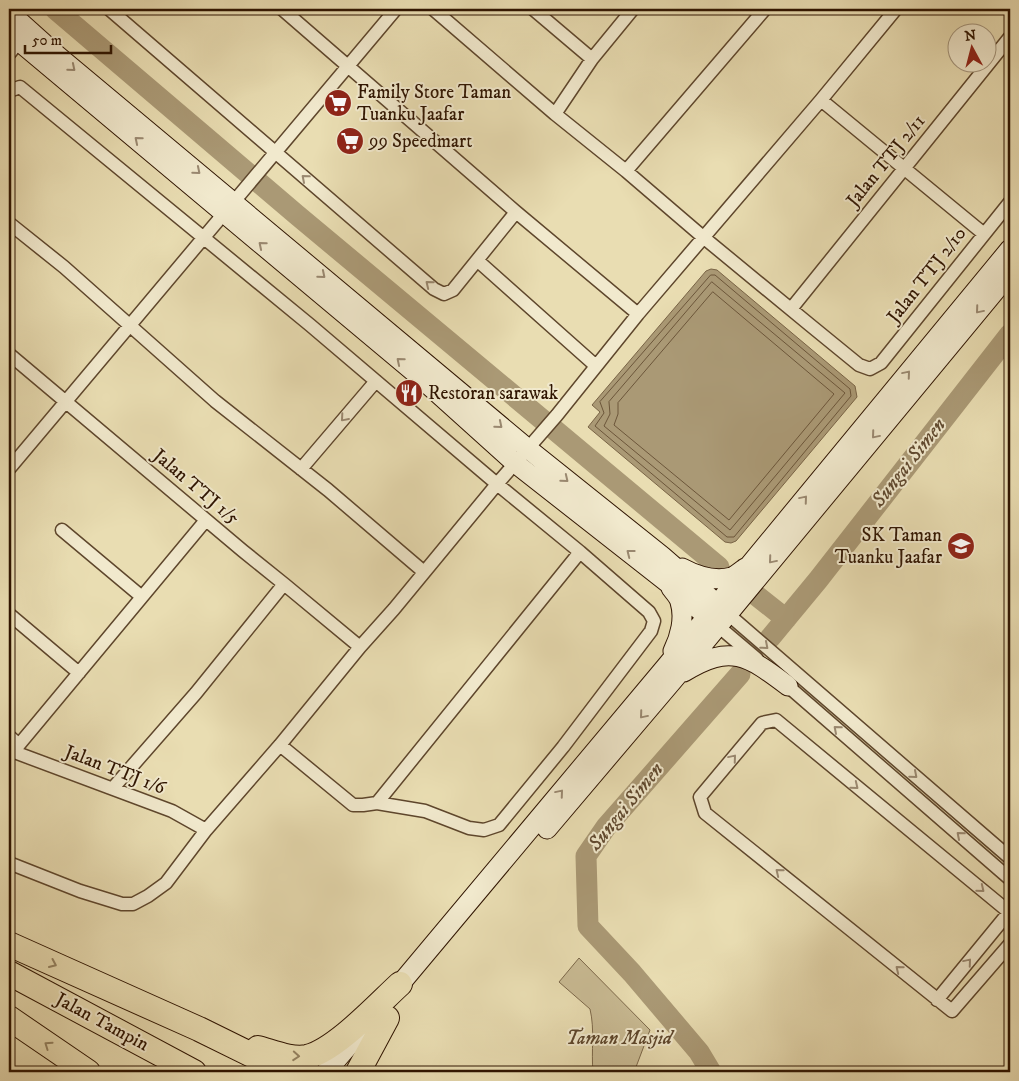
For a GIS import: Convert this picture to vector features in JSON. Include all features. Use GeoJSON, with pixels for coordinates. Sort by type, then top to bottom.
{"type":"FeatureCollection","features":[{"type":"Feature","properties":{"kind":"highway"},"geometry":{"type":"LineString","coordinates":[[9,944],[200,1029],[283,1072]]}},
{"type":"Feature","properties":{"kind":"highway","name":"Jalan Tampin"},"geometry":{"type":"LineString","coordinates":[[9,974],[194,1072]]}},
{"type":"Feature","properties":{"kind":"highway"},"geometry":{"type":"LineString","coordinates":[[200,1029],[283,1056],[307,1057],[334,1045],[400,984]]}},
{"type":"Feature","properties":{"kind":"highway","name":"Jalan Tampin"},"geometry":{"type":"LineString","coordinates":[[9,989],[137,1053],[169,1072]]}},
{"type":"Feature","properties":{"kind":"highway"},"geometry":{"type":"LineString","coordinates":[[9,1018],[88,1072]]}},
{"type":"Feature","properties":{"kind":"highway"},"geometry":{"type":"LineString","coordinates":[[358,1072],[387,1018]]}},
{"type":"Feature","properties":{"kind":"street"},"geometry":{"type":"LineString","coordinates":[[109,9],[272,157],[434,289],[444,294],[453,290],[516,212]]}},
{"type":"Feature","properties":{"kind":"street"},"geometry":{"type":"LineString","coordinates":[[282,9],[516,212],[638,314]]}},
{"type":"Feature","properties":{"kind":"street"},"geometry":{"type":"LineString","coordinates":[[9,469],[396,9]]}},
{"type":"Feature","properties":{"kind":"street"},"geometry":{"type":"LineString","coordinates":[[433,9],[555,114],[791,309]]}},
{"type":"Feature","properties":{"kind":"street"},"geometry":{"type":"LineString","coordinates":[[533,9],[592,59]]}},
{"type":"Feature","properties":{"kind":"street"},"geometry":{"type":"LineString","coordinates":[[555,114],[592,59],[633,9]]}},
{"type":"Feature","properties":{"kind":"street"},"geometry":{"type":"LineString","coordinates":[[626,171],[764,9]]}},
{"type":"Feature","properties":{"kind":"street"},"geometry":{"type":"LineString","coordinates":[[9,863],[80,891],[122,904],[133,904],[166,883],[206,830],[394,609],[497,484],[557,415],[638,314],[821,100],[896,9]]}},
{"type":"Feature","properties":{"kind":"street"},"geometry":{"type":"LineString","coordinates":[[9,12],[16,40],[58,56],[229,208],[668,583],[717,615],[1010,858]]}},
{"type":"Feature","properties":{"kind":"street","name":"Jalan TTJ 2/11"},"geometry":{"type":"LineString","coordinates":[[791,309],[1010,37]]}},
{"type":"Feature","properties":{"kind":"street"},"geometry":{"type":"LineString","coordinates":[[9,91],[20,87],[204,237],[580,552],[649,612],[654,621],[651,631],[564,747],[499,825],[484,830],[469,828],[425,811],[377,803],[353,805],[280,744]]}},
{"type":"Feature","properties":{"kind":"street"},"geometry":{"type":"LineString","coordinates":[[821,100],[984,234]]}},
{"type":"Feature","properties":{"kind":"street","name":"Jalan TTJ 2/10"},"geometry":{"type":"LineString","coordinates":[[791,309],[859,365],[870,369],[881,364],[1010,202]]}},
{"type":"Feature","properties":{"kind":"street"},"geometry":{"type":"LineString","coordinates":[[9,222],[64,267],[215,401],[301,469],[424,572]]}},
{"type":"Feature","properties":{"kind":"street"},"geometry":{"type":"LineString","coordinates":[[717,615],[750,564],[1010,249]]}},
{"type":"Feature","properties":{"kind":"street"},"geometry":{"type":"LineString","coordinates":[[478,261],[596,366]]}},
{"type":"Feature","properties":{"kind":"street"},"geometry":{"type":"LineString","coordinates":[[344,1072],[528,841],[717,615],[1010,273]]}},
{"type":"Feature","properties":{"kind":"street","name":"Jalan TTJ 1/5"},"geometry":{"type":"LineString","coordinates":[[9,354],[360,647]]}},
{"type":"Feature","properties":{"kind":"street"},"geometry":{"type":"LineString","coordinates":[[301,469],[376,381]]}},
{"type":"Feature","properties":{"kind":"street"},"geometry":{"type":"LineString","coordinates":[[521,456],[662,556],[695,574],[712,579],[732,577],[750,564]]}},
{"type":"Feature","properties":{"kind":"street"},"geometry":{"type":"LineString","coordinates":[[9,736],[14,749],[206,520]]}},
{"type":"Feature","properties":{"kind":"street"},"geometry":{"type":"LineString","coordinates":[[62,530],[142,597]]}},
{"type":"Feature","properties":{"kind":"street"},"geometry":{"type":"LineString","coordinates":[[377,803],[580,552]]}},
{"type":"Feature","properties":{"kind":"street"},"geometry":{"type":"LineString","coordinates":[[662,556],[717,615],[788,686]]}},
{"type":"Feature","properties":{"kind":"street"},"geometry":{"type":"LineString","coordinates":[[668,583],[680,602],[682,625],[671,671]]}},
{"type":"Feature","properties":{"kind":"street"},"geometry":{"type":"LineString","coordinates":[[113,788],[196,693],[284,584]]}},
{"type":"Feature","properties":{"kind":"street"},"geometry":{"type":"LineString","coordinates":[[9,614],[79,673]]}},
{"type":"Feature","properties":{"kind":"street"},"geometry":{"type":"LineString","coordinates":[[671,671],[727,655],[737,656],[759,664],[788,686],[1010,879]]}},
{"type":"Feature","properties":{"kind":"street"},"geometry":{"type":"LineString","coordinates":[[937,1000],[1010,912],[776,720],[762,723],[700,797],[705,813],[937,1000],[952,1012],[1010,944]]}},
{"type":"Feature","properties":{"kind":"street","name":"Jalan TTJ 1/6"},"geometry":{"type":"LineString","coordinates":[[14,749],[172,811],[206,830]]}},
{"type":"Feature","properties":{"kind":"street"},"geometry":{"type":"LineString","coordinates":[[326,1072],[400,984],[528,841]]}},
{"type":"Feature","properties":{"kind":"green space","name":"Taman Masjid"},"geometry":{"type":"Polygon","coordinates":[[[579,958],[650,1030],[636,1067],[636,1072],[593,1072],[590,1009],[559,982],[579,958]]]}},
{"type":"Feature","properties":{"kind":"water"},"geometry":{"type":"Polygon","coordinates":[[[711,269],[717,270],[855,386],[857,397],[736,541],[731,543],[725,542],[588,427],[600,412],[592,405],[706,271],[711,269]]]}},
{"type":"Feature","properties":{"kind":"waterway"},"geometry":{"type":"LineString","coordinates":[[55,9],[297,215],[719,567]]}},
{"type":"Feature","properties":{"kind":"waterway","name":"Sungai Simen"},"geometry":{"type":"LineString","coordinates":[[770,638],[818,580],[1010,334]]}},
{"type":"Feature","properties":{"kind":"waterway"},"geometry":{"type":"LineString","coordinates":[[757,596],[786,619]]}},
{"type":"Feature","properties":{"kind":"waterway","name":"Sungai Simen"},"geometry":{"type":"LineString","coordinates":[[711,1072],[699,1052],[632,973],[588,926],[586,856],[606,827],[740,674]]}},
{"type":"Feature","properties":{"kind":"place","name":"Family Store Taman Tuanku Jaafar"},"geometry":{"type":"Point","coordinates":[338,103]}},
{"type":"Feature","properties":{"kind":"place","name":"99 Speedmart"},"geometry":{"type":"Point","coordinates":[350,141]}},
{"type":"Feature","properties":{"kind":"place","name":"Restoran sarawak"},"geometry":{"type":"Point","coordinates":[409,393]}},
{"type":"Feature","properties":{"kind":"place","name":"SK Taman Tuanku Jaafar"},"geometry":{"type":"Point","coordinates":[961,546]}}]}
